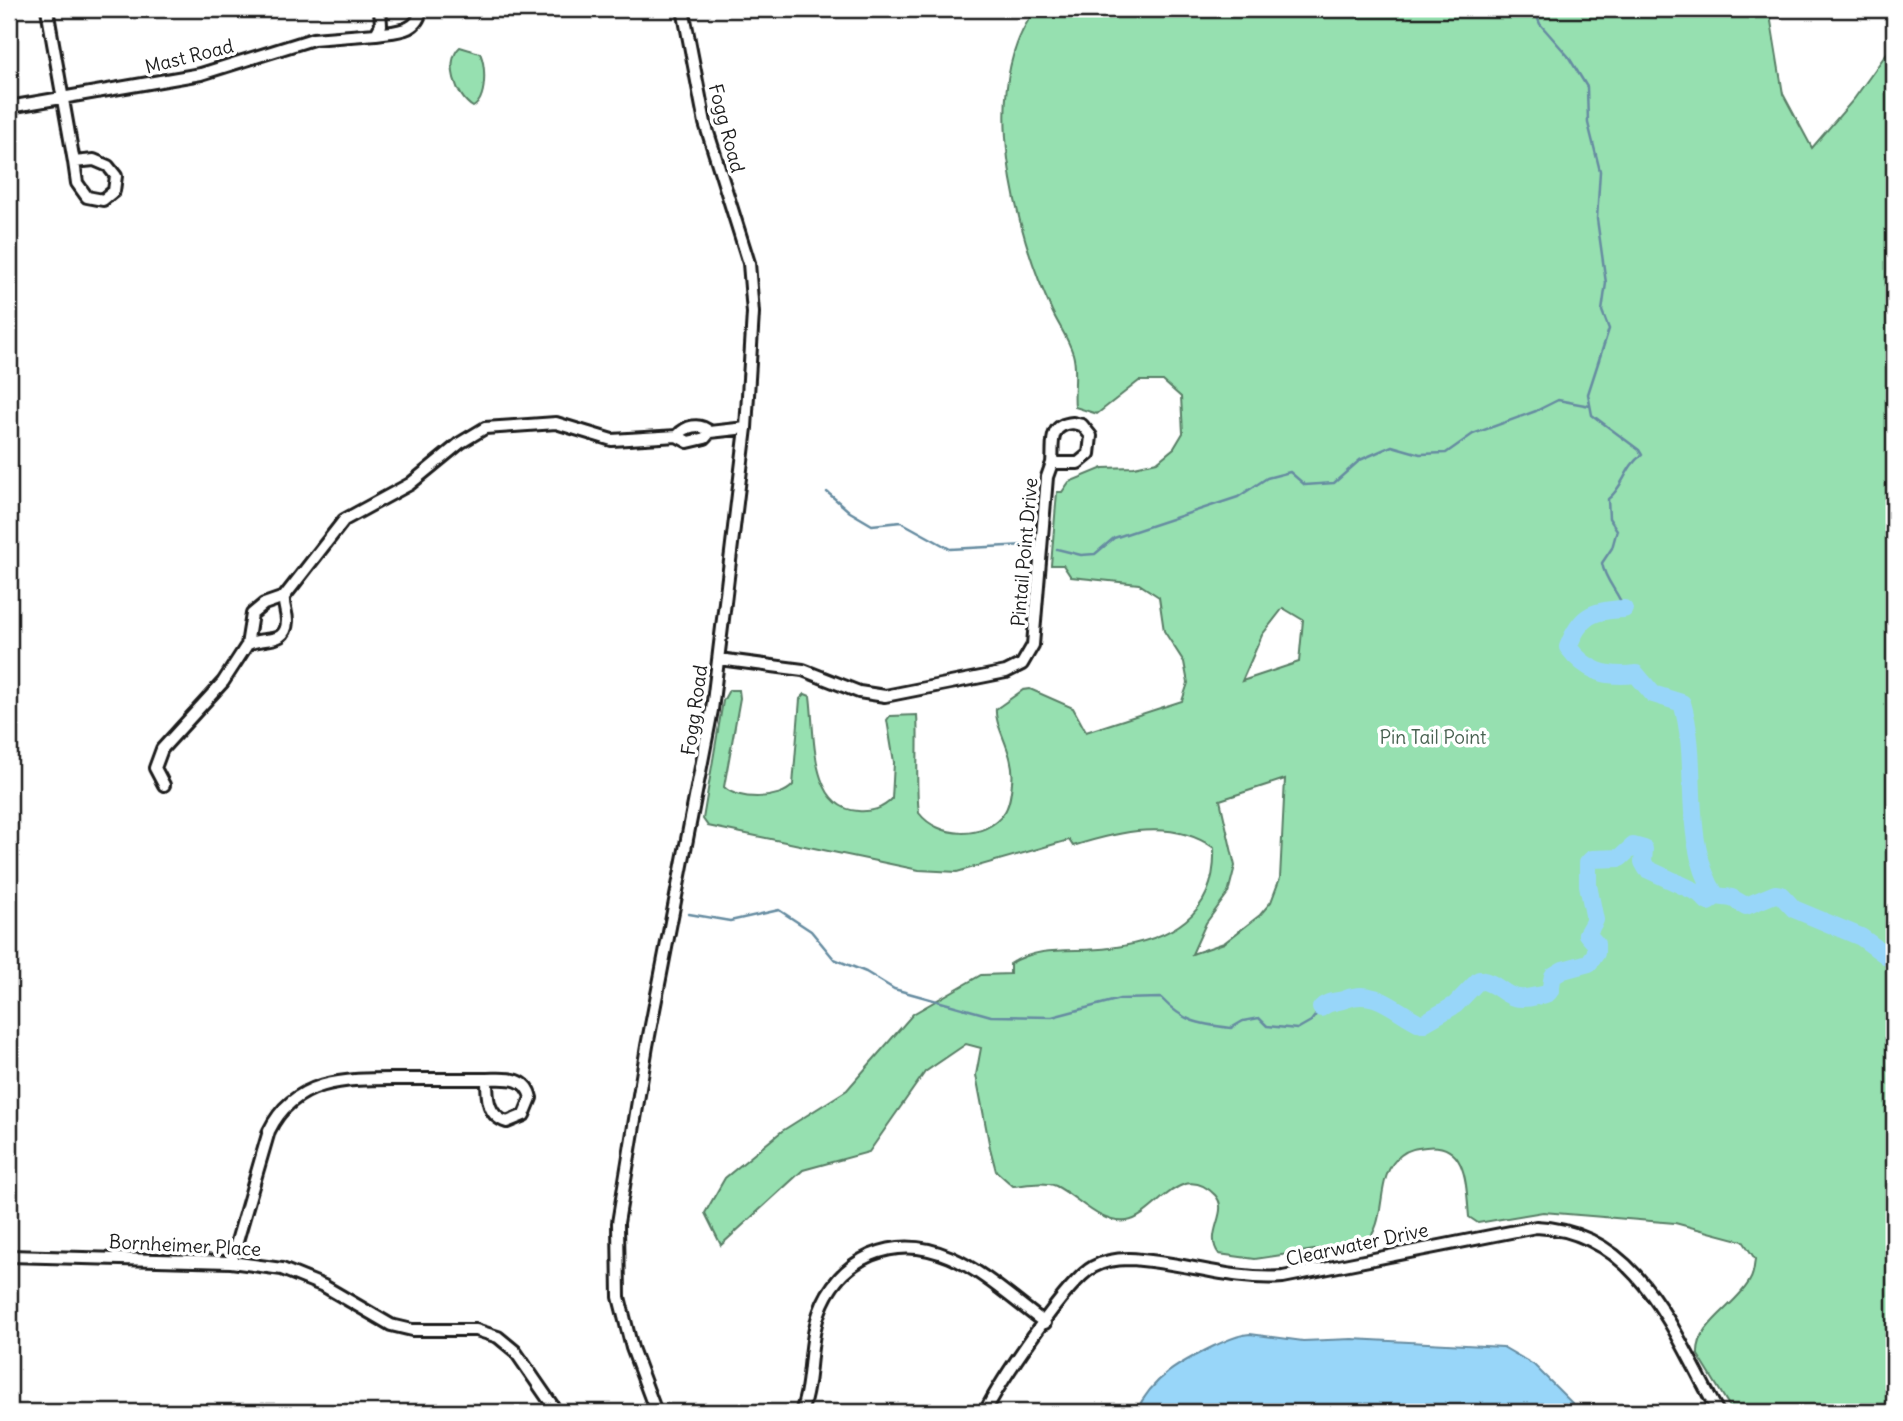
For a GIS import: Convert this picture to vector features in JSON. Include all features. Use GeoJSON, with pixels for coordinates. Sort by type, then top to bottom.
{"type":"FeatureCollection","features":[{"type":"Feature","properties":{"kind":"street"},"geometry":{"type":"LineString","coordinates":[[47,9],[77,183],[84,194],[99,200],[112,194],[117,180],[108,166],[94,160],[74,162]]}},
{"type":"Feature","properties":{"kind":"street"},"geometry":{"type":"LineString","coordinates":[[376,34],[381,25],[380,9]]}},
{"type":"Feature","properties":{"kind":"street","name":"Mast Road"},"geometry":{"type":"LineString","coordinates":[[9,107],[201,74],[302,41],[411,28],[419,19],[421,9]]}},
{"type":"Feature","properties":{"kind":"street","name":"Fogg Road"},"geometry":{"type":"LineString","coordinates":[[656,1412],[629,1337],[619,1297],[618,1223],[666,943],[706,750],[719,659],[746,428],[752,284],[746,250],[705,123],[682,9]]}},
{"type":"Feature","properties":{"kind":"street"},"geometry":{"type":"LineString","coordinates":[[164,785],[155,768],[162,749],[223,682],[247,645],[252,614],[264,604],[284,597],[344,520],[410,484],[460,443],[485,428],[549,423],[563,424],[612,440],[677,436],[688,442],[699,441],[710,432],[746,428]]}},
{"type":"Feature","properties":{"kind":"street","name":"Pintail Point Drive"},"geometry":{"type":"LineString","coordinates":[[719,659],[803,670],[859,692],[877,696],[980,680],[1016,668],[1030,653],[1034,635],[1047,477],[1052,463],[1052,438],[1058,428],[1073,423],[1086,428],[1092,446],[1086,458],[1073,464],[1052,463]]}},
{"type":"Feature","properties":{"kind":"street"},"geometry":{"type":"LineString","coordinates":[[247,645],[254,641],[276,639],[284,632],[287,620],[284,597]]}},
{"type":"Feature","properties":{"kind":"street"},"geometry":{"type":"LineString","coordinates":[[231,1262],[269,1130],[279,1113],[297,1096],[319,1085],[351,1079],[487,1079],[513,1079],[525,1085],[531,1098],[524,1115],[508,1122],[495,1116],[487,1101],[487,1079]]}},
{"type":"Feature","properties":{"kind":"street","name":"Clearwater Drive"},"geometry":{"type":"LineString","coordinates":[[985,1412],[1045,1323],[1087,1271],[1111,1261],[1141,1260],[1240,1276],[1283,1277],[1525,1227],[1558,1228],[1600,1242],[1635,1272],[1718,1412]]}},
{"type":"Feature","properties":{"kind":"street"},"geometry":{"type":"LineString","coordinates":[[801,1412],[817,1323],[824,1300],[841,1276],[877,1253],[918,1247],[950,1256],[1045,1323]]}},
{"type":"Feature","properties":{"kind":"street","name":"Bornheimer Place"},"geometry":{"type":"LineString","coordinates":[[9,1256],[260,1264],[303,1277],[401,1328],[465,1329],[498,1337],[515,1351],[557,1412]]}},
{"type":"Feature","properties":{"kind":"green space","name":"Pin Tail Point"},"geometry":{"type":"Polygon","coordinates":[[[1036,9],[1769,9],[1783,94],[1812,148],[1854,99],[1894,43],[1894,1412],[1733,1412],[1698,1355],[1703,1333],[1744,1289],[1752,1275],[1755,1259],[1743,1241],[1675,1223],[1543,1212],[1478,1223],[1469,1217],[1462,1168],[1450,1151],[1440,1147],[1410,1150],[1392,1164],[1387,1174],[1377,1222],[1366,1242],[1255,1259],[1219,1254],[1214,1238],[1219,1202],[1215,1195],[1202,1186],[1190,1183],[1179,1186],[1137,1217],[1117,1221],[1098,1215],[1056,1186],[1013,1186],[996,1171],[990,1148],[976,1075],[981,1048],[966,1044],[925,1072],[869,1152],[803,1170],[721,1245],[705,1213],[725,1178],[782,1131],[847,1090],[913,1014],[981,975],[1010,974],[1010,964],[1034,954],[1110,948],[1152,939],[1170,931],[1198,907],[1207,891],[1213,871],[1214,848],[1181,833],[1163,830],[1108,836],[1073,846],[1069,840],[957,872],[919,870],[708,826],[703,819],[723,701],[729,690],[739,690],[740,698],[724,787],[730,792],[769,796],[779,794],[793,785],[800,699],[805,694],[810,696],[814,747],[823,783],[831,797],[842,807],[868,811],[892,799],[894,762],[887,720],[890,716],[917,715],[919,813],[938,827],[961,833],[974,832],[996,822],[1008,806],[1011,794],[1011,761],[998,724],[996,709],[1023,690],[1030,689],[1073,708],[1086,732],[1182,701],[1188,683],[1184,662],[1164,631],[1159,597],[1139,584],[1071,577],[1063,565],[1051,565],[1057,492],[1062,492],[1069,482],[1103,468],[1134,467],[1157,462],[1174,448],[1183,433],[1181,397],[1163,381],[1139,381],[1097,414],[1075,407],[1073,354],[1038,278],[1015,201],[1008,159],[1005,117],[1008,77],[1018,41],[1036,9]],[[1283,608],[1262,635],[1242,681],[1299,662],[1303,620],[1283,608]],[[1285,779],[1220,800],[1235,866],[1228,893],[1206,923],[1192,954],[1224,943],[1260,915],[1271,902],[1280,878],[1285,779]]]}},
{"type":"Feature","properties":{"kind":"green space"},"geometry":{"type":"Polygon","coordinates":[[[460,47],[480,53],[482,59],[483,90],[478,103],[473,107],[462,95],[454,78],[453,61],[460,47]]]}},
{"type":"Feature","properties":{"kind":"water"},"geometry":{"type":"Polygon","coordinates":[[[1250,1334],[1303,1341],[1352,1339],[1503,1347],[1534,1365],[1581,1412],[1136,1412],[1150,1389],[1179,1365],[1227,1340],[1250,1334]]]}},
{"type":"Feature","properties":{"kind":"waterway"},"geometry":{"type":"LineString","coordinates":[[1534,9],[1540,24],[1568,56],[1587,87],[1588,123],[1600,171],[1597,219],[1606,283],[1602,311],[1609,329],[1588,394],[1592,415],[1642,455],[1608,499],[1609,518],[1617,530],[1612,548],[1602,563],[1624,609]]}},
{"type":"Feature","properties":{"kind":"waterway"},"geometry":{"type":"LineString","coordinates":[[1057,549],[1081,555],[1095,554],[1114,538],[1238,497],[1267,478],[1290,472],[1305,485],[1334,483],[1360,460],[1392,446],[1420,454],[1446,453],[1473,434],[1558,400],[1590,406]]}},
{"type":"Feature","properties":{"kind":"waterway"},"geometry":{"type":"LineString","coordinates":[[827,492],[850,512],[872,525],[901,522],[950,549],[1027,545]]}},
{"type":"Feature","properties":{"kind":"waterway"},"geometry":{"type":"LineString","coordinates":[[1624,609],[1603,611],[1588,617],[1577,628],[1568,647],[1582,662],[1598,671],[1615,675],[1636,674],[1653,694],[1682,703],[1690,751],[1698,850],[1705,874],[1716,896]]}},
{"type":"Feature","properties":{"kind":"waterway"},"geometry":{"type":"LineString","coordinates":[[1321,1008],[1330,1003],[1367,996],[1386,1003],[1422,1024],[1455,1005],[1479,980],[1517,998],[1547,993],[1553,976],[1563,970],[1589,963],[1596,953],[1596,944],[1587,934],[1595,920],[1588,885],[1588,863],[1592,859],[1620,858],[1633,846],[1644,849],[1643,862],[1647,869],[1699,893],[1708,902],[1716,896]]}},
{"type":"Feature","properties":{"kind":"waterway"},"geometry":{"type":"LineString","coordinates":[[1716,896],[1732,898],[1746,906],[1775,894],[1781,895],[1794,909],[1861,937],[1894,961]]}},
{"type":"Feature","properties":{"kind":"waterway"},"geometry":{"type":"LineString","coordinates":[[689,914],[730,921],[779,910],[811,931],[834,959],[866,972],[894,989],[991,1016],[1052,1017],[1120,999],[1161,998],[1184,1017],[1200,1023],[1231,1028],[1243,1021],[1259,1018],[1267,1026],[1297,1029],[1311,1021],[1321,1008]]}}]}
